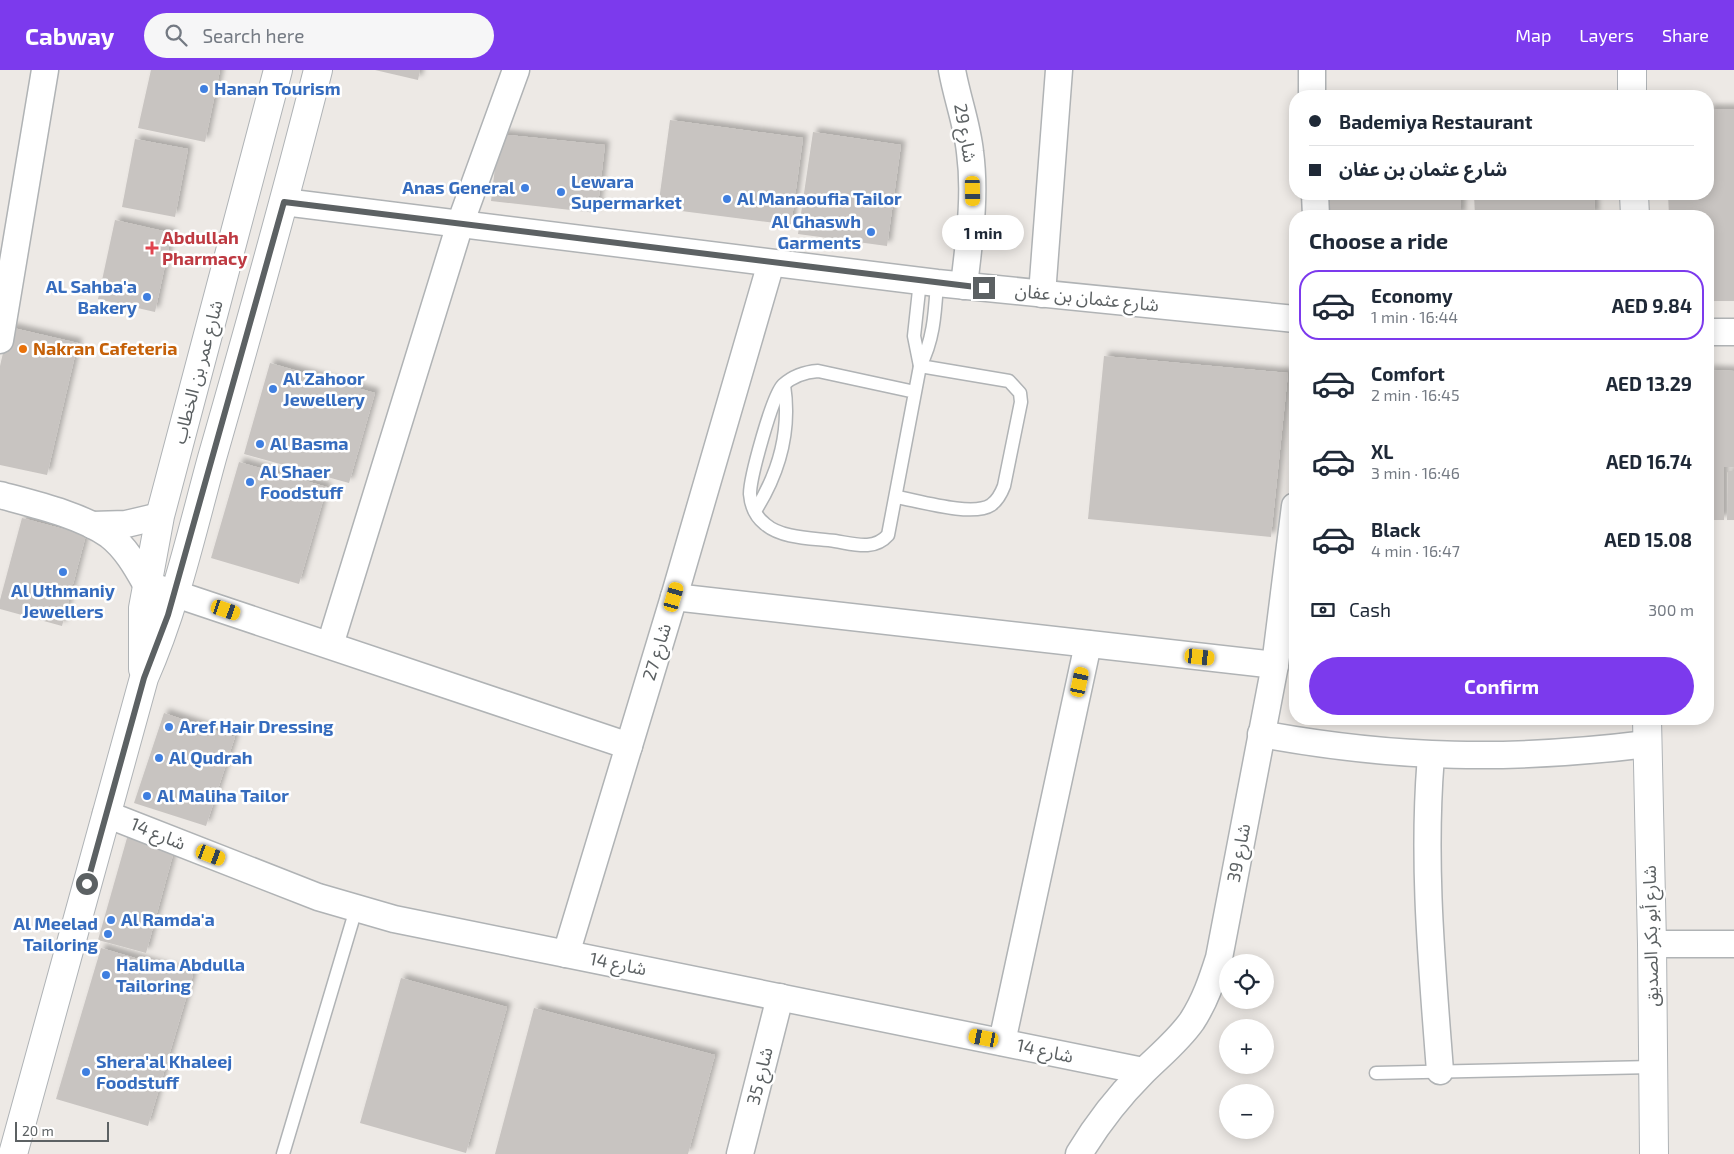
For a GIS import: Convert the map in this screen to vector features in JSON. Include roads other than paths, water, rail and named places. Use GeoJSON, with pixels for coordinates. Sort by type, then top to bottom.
{"type":"FeatureCollection","features":[{"type":"Feature","properties":{"kind":"street"},"geometry":{"type":"LineString","coordinates":[[0,340],[19,237],[45,70]]}},
{"type":"Feature","properties":{"kind":"street","name":"شارع عمر بن الخطاب"},"geometry":{"type":"LineString","coordinates":[[144,678],[142,631],[146,584],[160,516],[278,70]]}},
{"type":"Feature","properties":{"kind":"street","name":"شارع عمر بن الخطاب"},"geometry":{"type":"LineString","coordinates":[[13,1154],[144,678],[158,643],[174,593],[228,404],[284,202],[318,70]]}},
{"type":"Feature","properties":{"kind":"street"},"geometry":{"type":"LineString","coordinates":[[330,645],[460,224],[516,70]]}},
{"type":"Feature","properties":{"kind":"street"},"geometry":{"type":"LineString","coordinates":[[1042,294],[1059,70]]}},
{"type":"Feature","properties":{"kind":"street"},"geometry":{"type":"LineString","coordinates":[[1312,70],[1312,90]]}},
{"type":"Feature","properties":{"kind":"street"},"geometry":{"type":"LineString","coordinates":[[1632,70],[1632,90]]}},
{"type":"Feature","properties":{"kind":"street","name":"شارع 29"},"geometry":{"type":"LineString","coordinates":[[946,73],[966,128],[972,178],[973,203],[964,286]]}},
{"type":"Feature","properties":{"kind":"street","name":"شارع عثمان بن عفان"},"geometry":{"type":"LineString","coordinates":[[284,202],[929,282],[1289,318]]}},
{"type":"Feature","properties":{"kind":"street"},"geometry":{"type":"LineString","coordinates":[[0,217],[19,237]]}},
{"type":"Feature","properties":{"kind":"street","name":"شارع 27"},"geometry":{"type":"LineString","coordinates":[[566,954],[674,597],[771,263]]}},
{"type":"Feature","properties":{"kind":"street"},"geometry":{"type":"LineString","coordinates":[[1714,332],[1734,332]]}},
{"type":"Feature","properties":{"kind":"street"},"geometry":{"type":"LineString","coordinates":[[192,393],[195,400],[206,409],[214,410],[228,404]]}},
{"type":"Feature","properties":{"kind":"street"},"geometry":{"type":"LineString","coordinates":[[0,495],[92,525],[109,535],[124,550],[146,584],[629,746]]}},
{"type":"Feature","properties":{"kind":"street"},"geometry":{"type":"LineString","coordinates":[[92,525],[126,524],[160,516]]}},
{"type":"Feature","properties":{"kind":"street","name":"شارع 39"},"geometry":{"type":"LineString","coordinates":[[1079,1154],[1094,1129],[1116,1099],[1169,1048],[1192,1021],[1208,991],[1219,958],[1275,665],[1289,554]]}},
{"type":"Feature","properties":{"kind":"street"},"geometry":{"type":"LineString","coordinates":[[674,597],[1275,665]]}},
{"type":"Feature","properties":{"kind":"street"},"geometry":{"type":"LineString","coordinates":[[1002,1042],[1088,644]]}},
{"type":"Feature","properties":{"kind":"street"},"geometry":{"type":"LineString","coordinates":[[1262,734],[1318,745],[1431,756],[1539,755],[1647,731]]}},
{"type":"Feature","properties":{"kind":"street","name":"شارع أبو بكر الصديق"},"geometry":{"type":"LineString","coordinates":[[1647,731],[1654,1154]]}},
{"type":"Feature","properties":{"kind":"street"},"geometry":{"type":"LineString","coordinates":[[1431,756],[1427,819],[1427,900],[1440,1072]]}},
{"type":"Feature","properties":{"kind":"street","name":"شارع 14"},"geometry":{"type":"LineString","coordinates":[[106,814],[309,894],[356,909],[566,954],[1143,1071]]}},
{"type":"Feature","properties":{"kind":"street"},"geometry":{"type":"LineString","coordinates":[[1652,944],[1734,944]]}},
{"type":"Feature","properties":{"kind":"street","name":"شارع 35"},"geometry":{"type":"LineString","coordinates":[[740,1154],[780,997]]}},
{"type":"Feature","properties":{"kind":"lane"},"geometry":{"type":"LineString","coordinates":[[920,366],[914,336],[929,282]]}},
{"type":"Feature","properties":{"kind":"lane"},"geometry":{"type":"LineString","coordinates":[[916,392],[818,371],[805,372],[784,385],[773,404],[752,478],[750,495],[754,511],[765,524],[779,532],[875,545],[888,535],[897,497],[916,392],[920,366],[929,348],[934,328],[929,282]]}},
{"type":"Feature","properties":{"kind":"lane"},"geometry":{"type":"LineString","coordinates":[[897,497],[976,510],[989,506],[999,498],[1004,486],[1021,402],[1020,393],[1010,381],[920,366]]}},
{"type":"Feature","properties":{"kind":"lane"},"geometry":{"type":"LineString","coordinates":[[754,511],[771,483],[786,429],[788,414],[784,385]]}},
{"type":"Feature","properties":{"kind":"lane"},"geometry":{"type":"LineString","coordinates":[[283,1154],[356,909]]}},
{"type":"Feature","properties":{"kind":"lane"},"geometry":{"type":"LineString","coordinates":[[1376,1073],[1653,1067]]}},
{"type":"Feature","properties":{"kind":"place","name":"Hanan Tourism"},"geometry":{"type":"Point","coordinates":[204,89]}},
{"type":"Feature","properties":{"kind":"place","name":"Anas General"},"geometry":{"type":"Point","coordinates":[525,188]}},
{"type":"Feature","properties":{"kind":"place","name":"Lewara Supermarket"},"geometry":{"type":"Point","coordinates":[561,192]}},
{"type":"Feature","properties":{"kind":"place","name":"Al Manaoufia Tailor"},"geometry":{"type":"Point","coordinates":[727,199]}},
{"type":"Feature","properties":{"kind":"place","name":"Al Ghaswh Garments"},"geometry":{"type":"Point","coordinates":[871,232]}},
{"type":"Feature","properties":{"kind":"place","name":"Abdullah Pharmacy"},"geometry":{"type":"Point","coordinates":[152,248]}},
{"type":"Feature","properties":{"kind":"place","name":"AL Sahba'a Bakery"},"geometry":{"type":"Point","coordinates":[147,297]}},
{"type":"Feature","properties":{"kind":"place","name":"Nakran Cafeteria"},"geometry":{"type":"Point","coordinates":[23,349]}},
{"type":"Feature","properties":{"kind":"place","name":"Al Zahoor Jewellery"},"geometry":{"type":"Point","coordinates":[273,389]}},
{"type":"Feature","properties":{"kind":"place","name":"Al Basma"},"geometry":{"type":"Point","coordinates":[260,444]}},
{"type":"Feature","properties":{"kind":"place","name":"Al Shaer Foodstuff"},"geometry":{"type":"Point","coordinates":[250,482]}},
{"type":"Feature","properties":{"kind":"place","name":"Al Uthmaniy Jewellers"},"geometry":{"type":"Point","coordinates":[63,572]}},
{"type":"Feature","properties":{"kind":"place","name":"Aref Hair Dressing"},"geometry":{"type":"Point","coordinates":[169,727]}},
{"type":"Feature","properties":{"kind":"place","name":"Al Qudrah"},"geometry":{"type":"Point","coordinates":[159,758]}},
{"type":"Feature","properties":{"kind":"place","name":"Al Maliha Tailor"},"geometry":{"type":"Point","coordinates":[147,796]}},
{"type":"Feature","properties":{"kind":"place","name":"Al Ramda'a"},"geometry":{"type":"Point","coordinates":[111,920]}},
{"type":"Feature","properties":{"kind":"place","name":"Al Meelad Tailoring"},"geometry":{"type":"Point","coordinates":[108,934]}},
{"type":"Feature","properties":{"kind":"place","name":"Halima Abdulla Tailoring"},"geometry":{"type":"Point","coordinates":[106,975]}},
{"type":"Feature","properties":{"kind":"place","name":"Shera'al Khaleej Foodstuff"},"geometry":{"type":"Point","coordinates":[86,1072]}}]}
